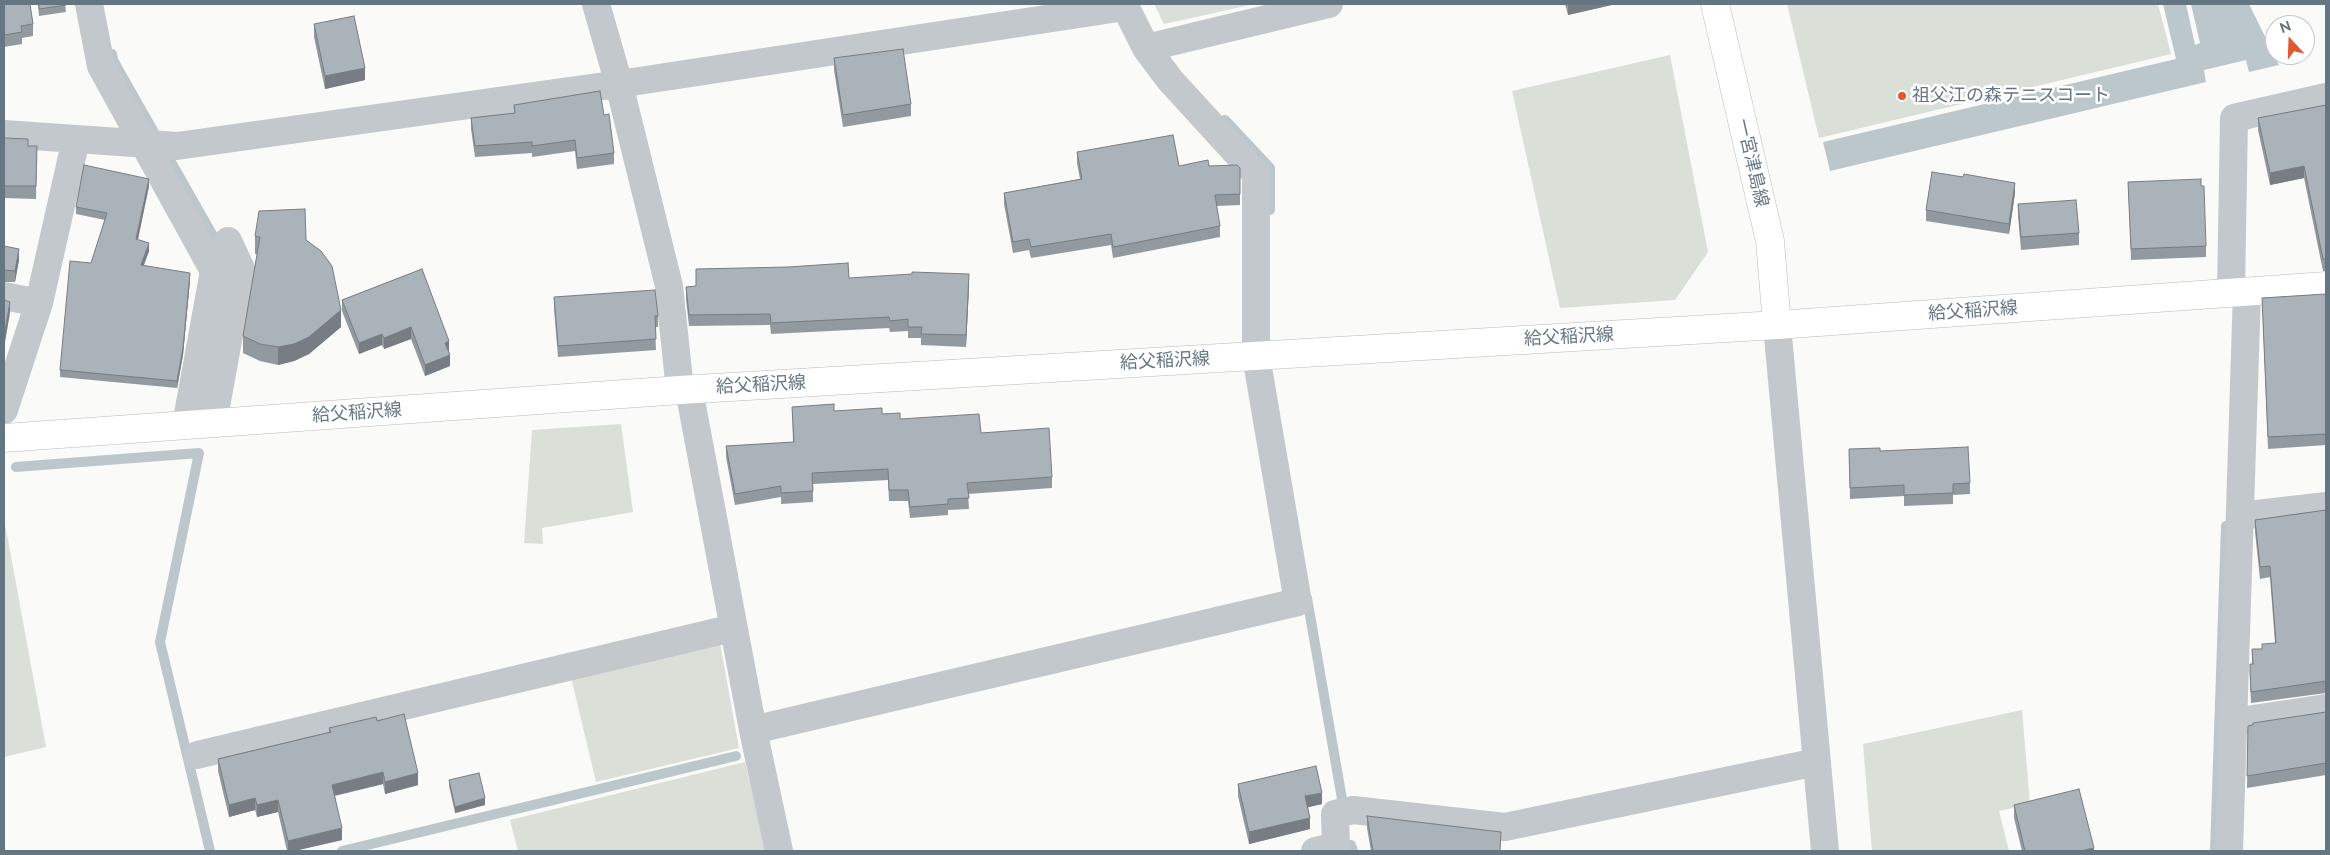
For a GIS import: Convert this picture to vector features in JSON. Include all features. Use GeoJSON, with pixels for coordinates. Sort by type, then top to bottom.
{"type":"FeatureCollection","features":[{"type":"Feature","properties":{"kind":"main road","name":"一宮津島線"},"geometry":{"type":"LineString","coordinates":[[1715,4],[1770,241],[1777,325]]}},
{"type":"Feature","properties":{"kind":"main road","name":"給父稲沢線"},"geometry":{"type":"LineString","coordinates":[[4,438],[684,390],[1777,325],[2326,286]]}},
{"type":"Feature","properties":{"kind":"street"},"geometry":{"type":"LineString","coordinates":[[89,4],[101,66],[214,271],[186,425]]}},
{"type":"Feature","properties":{"kind":"street"},"geometry":{"type":"LineString","coordinates":[[596,4],[619,84],[669,286],[684,390],[734,628],[752,730],[779,851]]}},
{"type":"Feature","properties":{"kind":"street"},"geometry":{"type":"LineString","coordinates":[[1146,48],[1330,4]]}},
{"type":"Feature","properties":{"kind":"street"},"geometry":{"type":"LineString","coordinates":[[4,134],[143,142],[177,146],[619,84],[1125,5],[1146,48],[1170,80],[1256,174],[1256,356],[1298,602],[752,730]]}},
{"type":"Feature","properties":{"kind":"street"},"geometry":{"type":"LineString","coordinates":[[2229,851],[2240,516],[2234,118],[2326,97]]}},
{"type":"Feature","properties":{"kind":"street"},"geometry":{"type":"LineString","coordinates":[[4,410],[39,303],[76,139]]}},
{"type":"Feature","properties":{"kind":"street"},"geometry":{"type":"LineString","coordinates":[[213,423],[241,269],[228,241]]}},
{"type":"Feature","properties":{"kind":"street"},"geometry":{"type":"LineString","coordinates":[[4,296],[39,303]]}},
{"type":"Feature","properties":{"kind":"street"},"geometry":{"type":"LineString","coordinates":[[1777,325],[1825,851]]}},
{"type":"Feature","properties":{"kind":"street"},"geometry":{"type":"LineString","coordinates":[[2240,516],[2326,506]]}},
{"type":"Feature","properties":{"kind":"street"},"geometry":{"type":"LineString","coordinates":[[197,755],[734,628]]}},
{"type":"Feature","properties":{"kind":"street"},"geometry":{"type":"LineString","coordinates":[[2233,722],[2326,708]]}},
{"type":"Feature","properties":{"kind":"street"},"geometry":{"type":"LineString","coordinates":[[1329,850],[1336,814],[1353,810],[1505,827],[1817,762]]}},
{"type":"Feature","properties":{"kind":"shaded area"},"geometry":{"type":"Polygon","coordinates":[[[1154,4],[1255,4],[1164,24],[1154,4]]]}},
{"type":"Feature","properties":{"kind":"shaded area","name":"祖父江の森テニスコート"},"geometry":{"type":"Polygon","coordinates":[[[1787,4],[2158,4],[2171,54],[1819,138],[1787,4]]]}},
{"type":"Feature","properties":{"kind":"shaded area"},"geometry":{"type":"Polygon","coordinates":[[[2163,4],[2186,4],[2195,45],[2200,43],[2191,4],[2249,4],[2265,37],[2265,65],[2279,65],[2249,72],[2246,60],[2204,70],[2206,82],[1830,171],[1823,142],[2176,59],[2163,4]]]}},
{"type":"Feature","properties":{"kind":"shaded area"},"geometry":{"type":"Polygon","coordinates":[[[1670,55],[1708,252],[1675,300],[1560,308],[1512,91],[1670,55]]]}},
{"type":"Feature","properties":{"kind":"shaded area"},"geometry":{"type":"Polygon","coordinates":[[[621,424],[633,512],[542,528],[543,544],[524,543],[532,430],[621,424]]]}},
{"type":"Feature","properties":{"kind":"shaded area"},"geometry":{"type":"Polygon","coordinates":[[[4,518],[46,747],[4,757],[4,518]]]}},
{"type":"Feature","properties":{"kind":"shaded area"},"geometry":{"type":"Polygon","coordinates":[[[720,643],[739,748],[596,782],[570,673],[720,643]]]}},
{"type":"Feature","properties":{"kind":"shaded area"},"geometry":{"type":"Polygon","coordinates":[[[2022,710],[2030,804],[1999,811],[2009,851],[1872,851],[1863,744],[2022,710]]]}},
{"type":"Feature","properties":{"kind":"shaded area"},"geometry":{"type":"Polygon","coordinates":[[[745,762],[766,851],[518,851],[510,820],[745,762]]]}},
{"type":"Feature","properties":{"kind":"building"},"geometry":{"type":"Polygon","coordinates":[[[4,4],[30,4],[33,24],[21,26],[22,32],[4,35],[4,4]]]}},
{"type":"Feature","properties":{"kind":"building"},"geometry":{"type":"Polygon","coordinates":[[[39,4],[65,4],[66,5],[39,9],[39,4]]]}},
{"type":"Feature","properties":{"kind":"building"},"geometry":{"type":"Polygon","coordinates":[[[354,16],[365,68],[325,76],[314,24],[354,16]]]}},
{"type":"Feature","properties":{"kind":"building"},"geometry":{"type":"Polygon","coordinates":[[[903,49],[911,104],[843,115],[834,58],[903,49]]]}},
{"type":"Feature","properties":{"kind":"building"},"geometry":{"type":"Polygon","coordinates":[[[600,91],[604,115],[609,114],[614,153],[577,158],[575,140],[532,146],[532,142],[475,146],[471,118],[515,113],[514,105],[600,91]]]}},
{"type":"Feature","properties":{"kind":"building"},"geometry":{"type":"Polygon","coordinates":[[[2326,105],[2326,259],[2323,259],[2304,166],[2270,173],[2258,118],[2326,105]]]}},
{"type":"Feature","properties":{"kind":"building"},"geometry":{"type":"Polygon","coordinates":[[[1173,135],[1179,166],[1208,160],[1209,166],[1237,165],[1240,168],[1240,194],[1215,195],[1220,226],[1113,247],[1111,234],[1031,247],[1029,239],[1013,242],[1004,193],[1082,179],[1077,152],[1173,135]]]}},
{"type":"Feature","properties":{"kind":"building"},"geometry":{"type":"Polygon","coordinates":[[[4,138],[28,139],[28,146],[37,146],[36,186],[4,186],[4,138]]]}},
{"type":"Feature","properties":{"kind":"building"},"geometry":{"type":"Polygon","coordinates":[[[84,165],[149,179],[136,239],[149,243],[141,265],[190,273],[183,348],[177,381],[60,370],[70,261],[91,263],[107,213],[76,207],[84,165]]]}},
{"type":"Feature","properties":{"kind":"building"},"geometry":{"type":"Polygon","coordinates":[[[1932,172],[1963,177],[1964,174],[2015,183],[2009,224],[1926,210],[1932,172]]]}},
{"type":"Feature","properties":{"kind":"building"},"geometry":{"type":"Polygon","coordinates":[[[2201,179],[2201,186],[2204,186],[2206,246],[2131,249],[2128,182],[2201,179]]]}},
{"type":"Feature","properties":{"kind":"building"},"geometry":{"type":"Polygon","coordinates":[[[2076,200],[2079,233],[2021,237],[2018,204],[2076,200]]]}},
{"type":"Feature","properties":{"kind":"building"},"geometry":{"type":"Polygon","coordinates":[[[305,209],[306,240],[321,251],[332,266],[341,310],[309,337],[294,344],[278,347],[260,344],[243,336],[260,237],[255,236],[259,211],[305,209]]]}},
{"type":"Feature","properties":{"kind":"building"},"geometry":{"type":"Polygon","coordinates":[[[4,246],[19,249],[15,271],[4,270],[4,246]]]}},
{"type":"Feature","properties":{"kind":"building"},"geometry":{"type":"Polygon","coordinates":[[[848,263],[849,278],[912,274],[912,272],[969,274],[966,335],[921,334],[922,327],[908,327],[908,319],[890,321],[889,317],[771,323],[770,314],[689,315],[686,287],[696,286],[696,269],[788,267],[848,263]]]}},
{"type":"Feature","properties":{"kind":"building"},"geometry":{"type":"Polygon","coordinates":[[[422,269],[449,341],[445,343],[450,355],[425,365],[411,327],[384,338],[382,334],[359,343],[342,300],[422,269]]]}},
{"type":"Feature","properties":{"kind":"building"},"geometry":{"type":"Polygon","coordinates":[[[655,290],[658,316],[655,316],[656,339],[558,346],[554,297],[655,290]]]}},
{"type":"Feature","properties":{"kind":"building"},"geometry":{"type":"Polygon","coordinates":[[[2326,294],[2326,434],[2268,437],[2262,298],[2326,294]]]}},
{"type":"Feature","properties":{"kind":"building"},"geometry":{"type":"Polygon","coordinates":[[[4,300],[10,302],[4,336],[4,300]]]}},
{"type":"Feature","properties":{"kind":"building"},"geometry":{"type":"Polygon","coordinates":[[[834,404],[834,411],[882,408],[882,414],[900,413],[900,419],[979,414],[981,433],[1049,428],[1052,477],[967,483],[969,498],[948,499],[948,504],[910,507],[908,490],[889,490],[888,469],[812,473],[813,491],[781,493],[781,486],[735,494],[726,446],[794,442],[792,407],[834,404]]]}},
{"type":"Feature","properties":{"kind":"building"},"geometry":{"type":"Polygon","coordinates":[[[1968,447],[1970,483],[1953,484],[1953,493],[1904,495],[1904,485],[1850,488],[1849,449],[1880,448],[1880,451],[1968,447]]]}},
{"type":"Feature","properties":{"kind":"building"},"geometry":{"type":"Polygon","coordinates":[[[2326,510],[2326,681],[2251,692],[2250,664],[2253,664],[2252,649],[2262,649],[2262,644],[2276,643],[2270,566],[2260,567],[2255,520],[2326,510]]]}},
{"type":"Feature","properties":{"kind":"building"},"geometry":{"type":"Polygon","coordinates":[[[2326,712],[2326,763],[2247,776],[2248,726],[2253,725],[2253,723],[2326,712]]]}},
{"type":"Feature","properties":{"kind":"building"},"geometry":{"type":"Polygon","coordinates":[[[404,714],[418,773],[385,782],[383,772],[332,785],[342,828],[288,841],[278,800],[257,805],[255,798],[229,805],[218,759],[331,732],[329,728],[376,717],[377,721],[404,714]]]}},
{"type":"Feature","properties":{"kind":"building"},"geometry":{"type":"Polygon","coordinates":[[[1316,766],[1322,793],[1305,796],[1310,818],[1249,832],[1238,784],[1316,766]]]}},
{"type":"Feature","properties":{"kind":"building"},"geometry":{"type":"Polygon","coordinates":[[[479,773],[485,798],[455,807],[449,780],[479,773]]]}},
{"type":"Feature","properties":{"kind":"building"},"geometry":{"type":"Polygon","coordinates":[[[2079,789],[2094,848],[2080,851],[2025,851],[2014,805],[2079,789]]]}},
{"type":"Feature","properties":{"kind":"building"},"geometry":{"type":"Polygon","coordinates":[[[1367,816],[1501,832],[1500,851],[1373,851],[1367,816]]]}},
{"type":"Feature","properties":{"kind":"waterway"},"geometry":{"type":"LineString","coordinates":[[112,54],[113,60],[156,136]]}},
{"type":"Feature","properties":{"kind":"waterway"},"geometry":{"type":"LineString","coordinates":[[1225,120],[1270,168],[1270,210]]}},
{"type":"Feature","properties":{"kind":"waterway"},"geometry":{"type":"LineString","coordinates":[[171,162],[221,250]]}},
{"type":"Feature","properties":{"kind":"waterway"},"geometry":{"type":"LineString","coordinates":[[16,467],[199,453],[160,642],[210,851]]}},
{"type":"Feature","properties":{"kind":"waterway"},"geometry":{"type":"LineString","coordinates":[[2215,851],[2226,526]]}},
{"type":"Feature","properties":{"kind":"waterway"},"geometry":{"type":"LineString","coordinates":[[1307,598],[1342,799]]}},
{"type":"Feature","properties":{"kind":"waterway"},"geometry":{"type":"LineString","coordinates":[[342,851],[736,756]]}},
{"type":"Feature","properties":{"kind":"waterway"},"geometry":{"type":"LineString","coordinates":[[1351,845],[1353,851]]}},
{"type":"Feature","properties":{"kind":"place","name":"祖父江の森テニスコート"},"geometry":{"type":"Point","coordinates":[1902,96]}}]}
